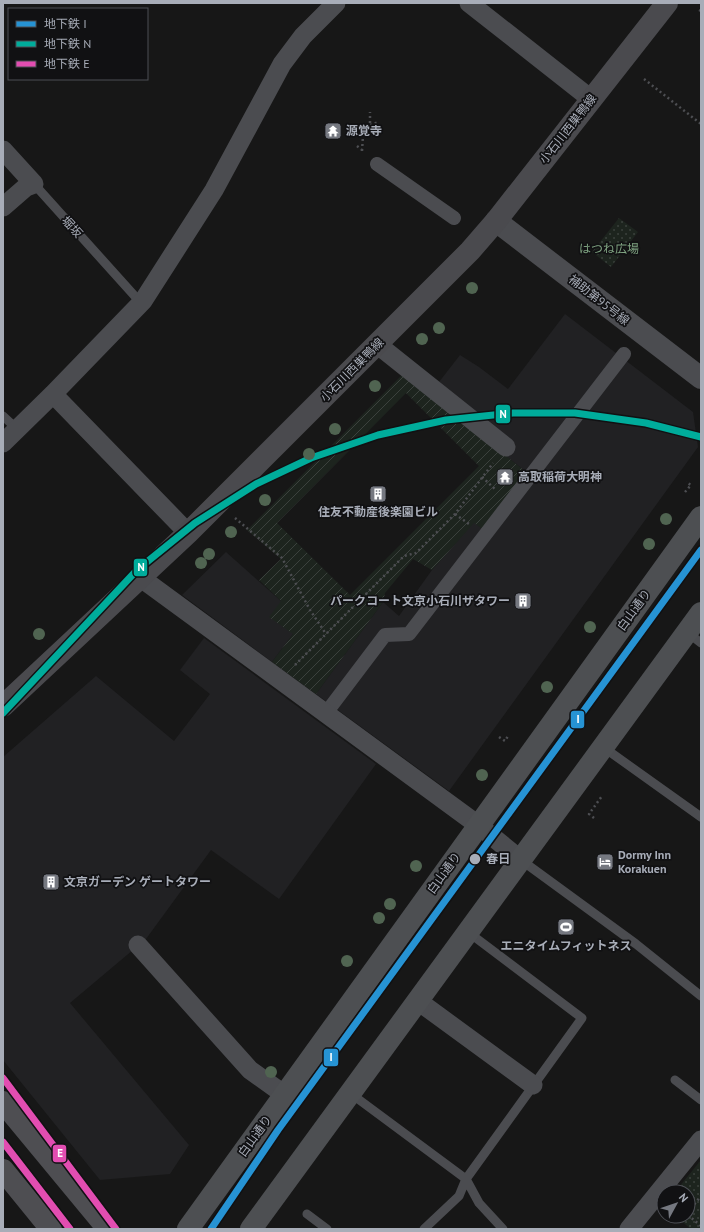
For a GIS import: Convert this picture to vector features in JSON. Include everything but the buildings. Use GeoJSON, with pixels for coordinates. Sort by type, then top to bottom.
{"type":"FeatureCollection","features":[{"type":"Feature","properties":{"kind":"highway"},"geometry":{"type":"LineString","coordinates":[[3,1102],[108,1229]]}},
{"type":"Feature","properties":{"kind":"highway"},"geometry":{"type":"LineString","coordinates":[[3,1170],[51,1229]]}},
{"type":"Feature","properties":{"kind":"main road","name":"小石川西巣鴨線"},"geometry":{"type":"LineString","coordinates":[[5,701],[142,578],[188,534],[470,252],[667,3]]}},
{"type":"Feature","properties":{"kind":"main road","name":"白山通り"},"geometry":{"type":"LineString","coordinates":[[188,1229],[701,517]]}},
{"type":"Feature","properties":{"kind":"main road"},"geometry":{"type":"LineString","coordinates":[[251,1229],[603,747],[694,638],[701,613]]}},
{"type":"Feature","properties":{"kind":"street"},"geometry":{"type":"LineString","coordinates":[[3,443],[53,394],[141,303],[214,190],[282,64],[303,36],[336,3]]}},
{"type":"Feature","properties":{"kind":"street"},"geometry":{"type":"LineString","coordinates":[[469,3],[591,99]]}},
{"type":"Feature","properties":{"kind":"street","name":"堀坂"},"geometry":{"type":"LineString","coordinates":[[3,150],[34,184]]}},
{"type":"Feature","properties":{"kind":"street"},"geometry":{"type":"LineString","coordinates":[[377,164],[454,218]]}},
{"type":"Feature","properties":{"kind":"street"},"geometry":{"type":"LineString","coordinates":[[3,207],[26,187],[34,184]]}},
{"type":"Feature","properties":{"kind":"street","name":"補助第95号線"},"geometry":{"type":"LineString","coordinates":[[496,221],[701,378]]}},
{"type":"Feature","properties":{"kind":"street"},"geometry":{"type":"LineString","coordinates":[[378,345],[506,447]]}},
{"type":"Feature","properties":{"kind":"street"},"geometry":{"type":"LineString","coordinates":[[326,714],[385,635],[409,634],[624,354]]}},
{"type":"Feature","properties":{"kind":"street"},"geometry":{"type":"LineString","coordinates":[[53,394],[188,534]]}},
{"type":"Feature","properties":{"kind":"street"},"geometry":{"type":"LineString","coordinates":[[142,578],[478,825],[521,860]]}},
{"type":"Feature","properties":{"kind":"street"},"geometry":{"type":"LineString","coordinates":[[138,945],[250,1070],[285,1095]]}},
{"type":"Feature","properties":{"kind":"street"},"geometry":{"type":"LineString","coordinates":[[418,1001],[534,1085]]}},
{"type":"Feature","properties":{"kind":"street"},"geometry":{"type":"LineString","coordinates":[[629,1229],[701,1140]]}},
{"type":"Feature","properties":{"kind":"lane","name":"堀坂"},"geometry":{"type":"LineString","coordinates":[[34,184],[141,303]]}},
{"type":"Feature","properties":{"kind":"lane"},"geometry":{"type":"LineString","coordinates":[[3,416],[16,430]]}},
{"type":"Feature","properties":{"kind":"lane"},"geometry":{"type":"LineString","coordinates":[[603,747],[701,817]]}},
{"type":"Feature","properties":{"kind":"lane"},"geometry":{"type":"LineString","coordinates":[[521,860],[636,944],[701,996]]}},
{"type":"Feature","properties":{"kind":"lane"},"geometry":{"type":"LineString","coordinates":[[424,1229],[459,1196],[466,1179],[582,1018],[468,932]]}},
{"type":"Feature","properties":{"kind":"lane"},"geometry":{"type":"LineString","coordinates":[[676,1080],[701,1100]]}},
{"type":"Feature","properties":{"kind":"lane"},"geometry":{"type":"LineString","coordinates":[[350,1094],[466,1179],[479,1203],[503,1229]]}},
{"type":"Feature","properties":{"kind":"lane"},"geometry":{"type":"LineString","coordinates":[[307,1214],[327,1229]]}},
{"type":"Feature","properties":{"kind":"path"},"geometry":{"type":"LineString","coordinates":[[644,79],[701,124]]}},
{"type":"Feature","properties":{"kind":"path"},"geometry":{"type":"LineString","coordinates":[[362,151],[363,136],[370,125],[370,112]]}},
{"type":"Feature","properties":{"kind":"path"},"geometry":{"type":"LineString","coordinates":[[370,125],[379,122]]}},
{"type":"Feature","properties":{"kind":"path"},"geometry":{"type":"LineString","coordinates":[[280,680],[404,556],[416,553],[455,514],[506,447]]}},
{"type":"Feature","properties":{"kind":"path"},"geometry":{"type":"LineString","coordinates":[[685,492],[691,485],[686,482]]}},
{"type":"Feature","properties":{"kind":"path"},"geometry":{"type":"LineString","coordinates":[[218,503],[282,558],[310,610],[326,634]]}},
{"type":"Feature","properties":{"kind":"path"},"geometry":{"type":"LineString","coordinates":[[455,514],[471,526]]}},
{"type":"Feature","properties":{"kind":"path"},"geometry":{"type":"LineString","coordinates":[[500,737],[505,741],[508,736]]}},
{"type":"Feature","properties":{"kind":"path"},"geometry":{"type":"LineString","coordinates":[[594,818],[589,814],[602,796]]}},
{"type":"Feature","properties":{"kind":"shaded area"},"geometry":{"type":"Polygon","coordinates":[[[565,314],[693,412],[698,447],[449,791],[316,694],[383,602],[399,616],[432,570],[474,522],[485,531],[530,475],[506,456],[515,444],[439,382],[460,355],[508,389],[565,314]]]}},
{"type":"Feature","properties":{"kind":"shaded area"},"geometry":{"type":"Polygon","coordinates":[[[226,552],[281,601],[293,634],[272,662],[182,595],[226,552]]]}},
{"type":"Feature","properties":{"kind":"shaded area"},"geometry":{"type":"Polygon","coordinates":[[[204,638],[376,764],[279,899],[211,850],[146,939],[70,1003],[189,1145],[170,1174],[100,1180],[3,1060],[3,757],[96,676],[174,741],[210,694],[180,670],[204,638]]]}},
{"type":"Feature","properties":{"kind":"green space","name":"はつね広場"},"geometry":{"type":"Polygon","coordinates":[[[619,218],[638,232],[611,267],[592,252],[619,218]]]}},
{"type":"Feature","properties":{"kind":"green space"},"geometry":{"type":"Polygon","coordinates":[[[403,374],[530,475],[485,531],[474,523],[432,570],[413,559],[385,593],[383,602],[316,694],[272,662],[293,634],[269,617],[281,601],[259,580],[281,559],[247,530],[403,374]],[[406,393],[277,523],[350,595],[479,466],[406,393]]]}},
{"type":"Feature","properties":{"kind":"green space"},"geometry":{"type":"Polygon","coordinates":[[[701,1160],[701,1229],[691,1229],[685,1224],[696,1224],[696,1184],[682,1184],[701,1160]]]}},
{"type":"Feature","properties":{"kind":"metro line","name":"N"},"geometry":{"type":"LineString","coordinates":[[3,713],[137,570],[195,523],[256,484],[311,458],[378,435],[446,420],[513,413],[575,413],[646,423],[701,437]]}},
{"type":"Feature","properties":{"kind":"metro line","name":"I"},"geometry":{"type":"LineString","coordinates":[[211,1229],[278,1130],[701,550]]}},
{"type":"Feature","properties":{"kind":"metro line","name":"E"},"geometry":{"type":"LineString","coordinates":[[3,1078],[116,1229]]}},
{"type":"Feature","properties":{"kind":"metro line","name":"E"},"geometry":{"type":"LineString","coordinates":[[3,1142],[70,1229]]}},
{"type":"Feature","properties":{"kind":"place","name":"源覚寺"},"geometry":{"type":"Point","coordinates":[333,131]}},
{"type":"Feature","properties":{"kind":"place","name":"高取稲荷大明神"},"geometry":{"type":"Point","coordinates":[505,477]}},
{"type":"Feature","properties":{"kind":"place","name":"住友不動産後楽園ビル"},"geometry":{"type":"Point","coordinates":[378,494]}},
{"type":"Feature","properties":{"kind":"place","name":"パークコート文京小石川ザタワー"},"geometry":{"type":"Point","coordinates":[523,601]}},
{"type":"Feature","properties":{"kind":"place","name":"春日"},"geometry":{"type":"Point","coordinates":[475,859]}},
{"type":"Feature","properties":{"kind":"place","name":"Dormy Inn Korakuen"},"geometry":{"type":"Point","coordinates":[605,862]}},
{"type":"Feature","properties":{"kind":"place","name":"文京ガーデン ゲートタワー"},"geometry":{"type":"Point","coordinates":[51,882]}},
{"type":"Feature","properties":{"kind":"place","name":"エニタイムフィットネス"},"geometry":{"type":"Point","coordinates":[566,927]}}]}
